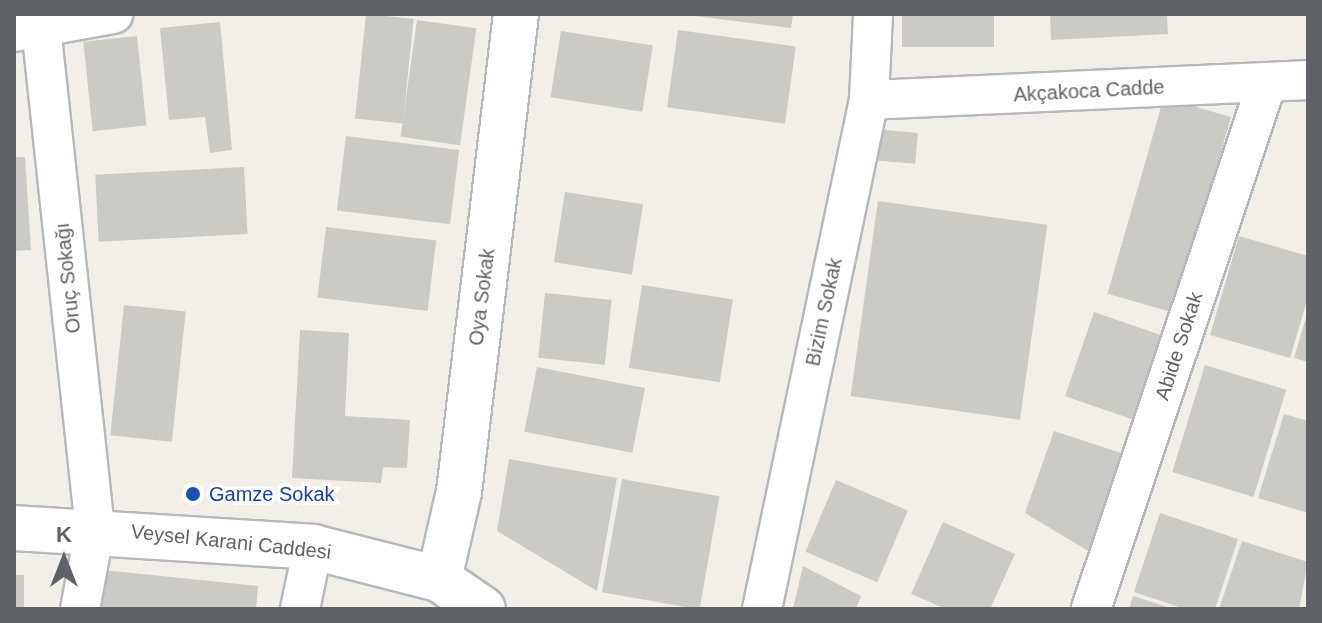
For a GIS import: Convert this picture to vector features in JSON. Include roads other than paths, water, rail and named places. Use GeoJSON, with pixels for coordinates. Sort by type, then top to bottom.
{"type":"FeatureCollection","features":[{"type":"Feature","properties":{"kind":"street","name":"Oruç Sokağı"},"geometry":{"type":"LineString","coordinates":[[80,609],[95,529],[27,29],[113,14]]}},
{"type":"Feature","properties":{"kind":"street","name":"Oya Sokak"},"geometry":{"type":"LineString","coordinates":[[439,579],[459,492],[516,14]]}},
{"type":"Feature","properties":{"kind":"street","name":"Bizim Sokak"},"geometry":{"type":"LineString","coordinates":[[762,609],[869,100],[873,14]]}},
{"type":"Feature","properties":{"kind":"street","name":"Akçakoca Cadde"},"geometry":{"type":"LineString","coordinates":[[869,100],[1308,80]]}},
{"type":"Feature","properties":{"kind":"street","name":"Abide Sokak"},"geometry":{"type":"LineString","coordinates":[[1091,609],[1267,83]]}},
{"type":"Feature","properties":{"kind":"street","name":"Veysel Karani Caddesi"},"geometry":{"type":"LineString","coordinates":[[14,528],[95,529],[313,547],[439,579],[483,609]]}},
{"type":"Feature","properties":{"kind":"street"},"geometry":{"type":"LineString","coordinates":[[300,609],[313,547]]}},
{"type":"Feature","properties":{"kind":"place","name":"Gamze Sokak"},"geometry":{"type":"Point","coordinates":[193,494]}}]}
